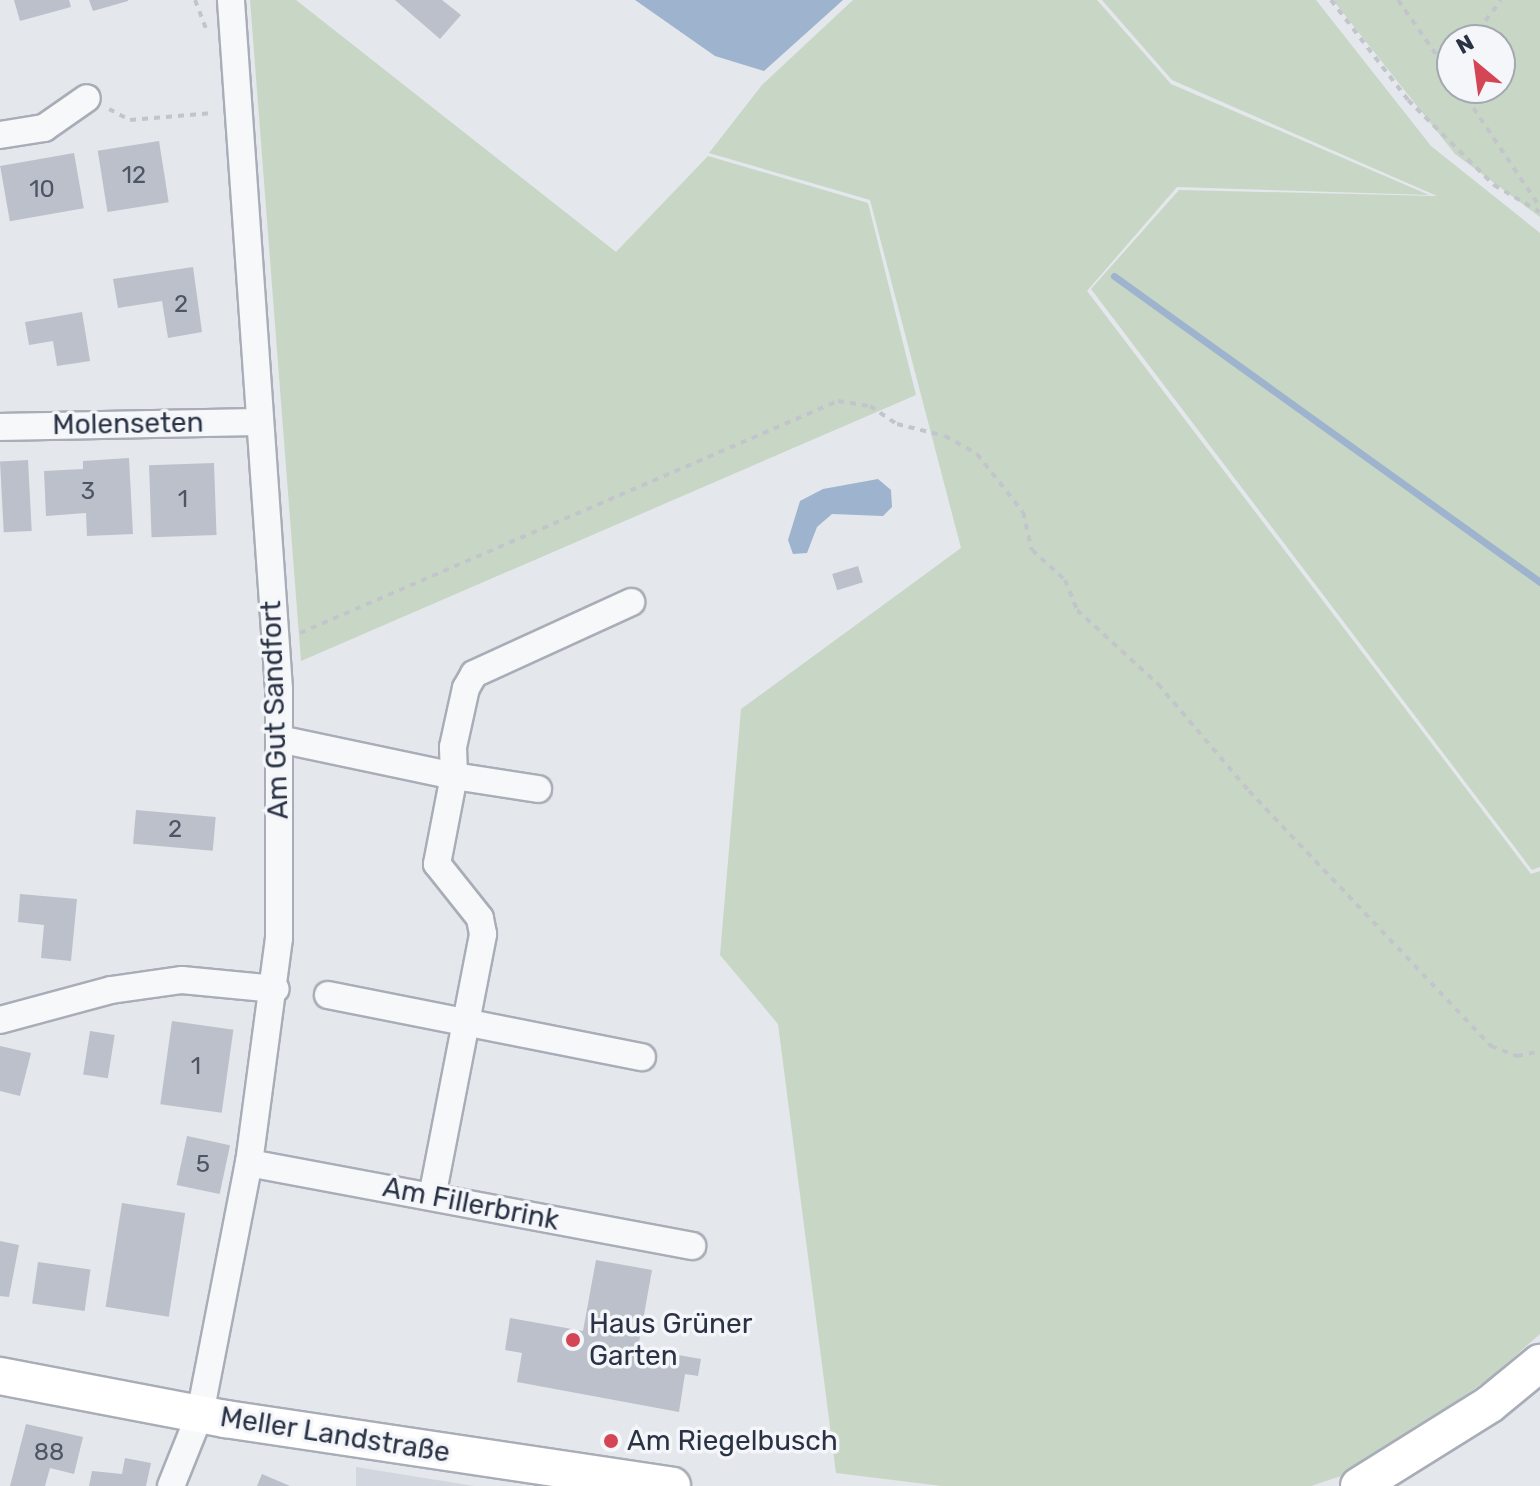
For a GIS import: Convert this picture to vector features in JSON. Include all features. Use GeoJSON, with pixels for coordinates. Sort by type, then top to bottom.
{"type":"FeatureCollection","features":[{"type":"Feature","properties":{"kind":"street","name":"Am Gut Sandfort"},"geometry":{"type":"LineString","coordinates":[[171,1486],[200,1414],[249,1163],[276,989],[279,739],[275,643],[257,422],[231,0]]}},
{"type":"Feature","properties":{"kind":"street"},"geometry":{"type":"LineString","coordinates":[[0,135],[44,128],[87,98]]}},
{"type":"Feature","properties":{"kind":"street","name":"Molenseten"},"geometry":{"type":"LineString","coordinates":[[0,427],[257,422]]}},
{"type":"Feature","properties":{"kind":"street"},"geometry":{"type":"LineString","coordinates":[[432,1197],[483,934],[480,918],[437,864],[454,776],[453,747],[466,688],[474,674],[631,602]]}},
{"type":"Feature","properties":{"kind":"street"},"geometry":{"type":"LineString","coordinates":[[279,739],[454,776],[538,789]]}},
{"type":"Feature","properties":{"kind":"street"},"geometry":{"type":"LineString","coordinates":[[0,1020],[111,990],[182,980],[276,989]]}},
{"type":"Feature","properties":{"kind":"street"},"geometry":{"type":"LineString","coordinates":[[328,995],[467,1025],[642,1057]]}},
{"type":"Feature","properties":{"kind":"street","name":"Am Fillerbrink"},"geometry":{"type":"LineString","coordinates":[[249,1163],[692,1246]]}},
{"type":"Feature","properties":{"kind":"street"},"geometry":{"type":"LineString","coordinates":[[1359,1486],[1490,1404],[1540,1363]]}},
{"type":"Feature","properties":{"kind":"street","name":"Meller Landstraße"},"geometry":{"type":"LineString","coordinates":[[0,1376],[200,1414],[672,1486]]}},
{"type":"Feature","properties":{"kind":"path"},"geometry":{"type":"LineString","coordinates":[[1331,0],[1408,100],[1494,185],[1540,210]]}},
{"type":"Feature","properties":{"kind":"path"},"geometry":{"type":"LineString","coordinates":[[1398,0],[1436,54]]}},
{"type":"Feature","properties":{"kind":"path"},"geometry":{"type":"LineString","coordinates":[[1483,24],[1501,0]]}},
{"type":"Feature","properties":{"kind":"path"},"geometry":{"type":"LineString","coordinates":[[87,98],[130,120],[237,111]]}},
{"type":"Feature","properties":{"kind":"path"},"geometry":{"type":"LineString","coordinates":[[1470,104],[1540,210]]}},
{"type":"Feature","properties":{"kind":"path"},"geometry":{"type":"LineString","coordinates":[[275,643],[838,401],[870,406],[897,424],[945,436],[977,454],[1023,512],[1032,550],[1065,580],[1077,610],[1158,684],[1249,791],[1491,1046],[1517,1056],[1540,1051]]}},
{"type":"Feature","properties":{"kind":"shaded area"},"geometry":{"type":"Polygon","coordinates":[[[356,1467],[474,1486],[356,1486],[356,1467]]]}},
{"type":"Feature","properties":{"kind":"green space"},"geometry":{"type":"Polygon","coordinates":[[[250,0],[296,0],[616,252],[708,156],[868,203],[916,395],[301,661],[250,0]]]}},
{"type":"Feature","properties":{"kind":"green space"},"geometry":{"type":"Polygon","coordinates":[[[853,0],[1097,0],[1171,84],[1429,195],[1177,187],[1087,291],[1531,874],[1540,871],[1540,1334],[1490,1378],[1356,1471],[1311,1486],[942,1486],[836,1473],[778,1024],[720,955],[741,709],[961,548],[870,200],[709,153],[762,85],[853,0]]]}},
{"type":"Feature","properties":{"kind":"green space"},"geometry":{"type":"Polygon","coordinates":[[[1102,0],[1316,0],[1431,146],[1540,233],[1540,867],[1532,870],[1091,289],[1179,190],[1437,196],[1172,80],[1102,0]]]}},
{"type":"Feature","properties":{"kind":"green space"},"geometry":{"type":"Polygon","coordinates":[[[1333,0],[1540,0],[1540,217],[1455,154],[1333,0]]]}},
{"type":"Feature","properties":{"kind":"water"},"geometry":{"type":"Polygon","coordinates":[[[635,0],[843,0],[764,71],[715,56],[635,0]]]}},
{"type":"Feature","properties":{"kind":"water"},"geometry":{"type":"Polygon","coordinates":[[[878,479],[891,490],[892,507],[883,516],[832,514],[817,527],[807,553],[793,554],[788,540],[800,501],[823,489],[878,479]]]}},
{"type":"Feature","properties":{"kind":"building"},"geometry":{"type":"Polygon","coordinates":[[[14,0],[69,0],[71,7],[20,21],[14,0]]]}},
{"type":"Feature","properties":{"kind":"building"},"geometry":{"type":"Polygon","coordinates":[[[89,0],[128,0],[128,1],[93,11],[89,0]]]}},
{"type":"Feature","properties":{"kind":"building"},"geometry":{"type":"Polygon","coordinates":[[[395,0],[442,0],[461,15],[440,39],[395,0]]]}},
{"type":"Feature","properties":{"kind":"building"},"geometry":{"type":"Polygon","coordinates":[[[159,141],[169,202],[107,212],[98,151],[159,141]]]}},
{"type":"Feature","properties":{"kind":"building"},"geometry":{"type":"Polygon","coordinates":[[[74,153],[84,208],[10,221],[0,166],[74,153]]]}},
{"type":"Feature","properties":{"kind":"building"},"geometry":{"type":"Polygon","coordinates":[[[193,267],[202,332],[168,338],[162,301],[118,308],[113,279],[193,267]]]}},
{"type":"Feature","properties":{"kind":"building"},"geometry":{"type":"Polygon","coordinates":[[[82,312],[90,361],[57,366],[53,341],[29,345],[25,322],[82,312]]]}},
{"type":"Feature","properties":{"kind":"building"},"geometry":{"type":"Polygon","coordinates":[[[129,458],[133,534],[87,536],[86,513],[46,516],[44,471],[83,469],[83,461],[129,458]]]}},
{"type":"Feature","properties":{"kind":"building"},"geometry":{"type":"Polygon","coordinates":[[[28,460],[32,531],[4,532],[0,461],[28,460]]]}},
{"type":"Feature","properties":{"kind":"building"},"geometry":{"type":"Polygon","coordinates":[[[214,463],[217,535],[152,537],[149,465],[214,463]]]}},
{"type":"Feature","properties":{"kind":"building"},"geometry":{"type":"Polygon","coordinates":[[[858,566],[863,582],[837,590],[832,574],[858,566]]]}},
{"type":"Feature","properties":{"kind":"building"},"geometry":{"type":"Polygon","coordinates":[[[136,810],[216,817],[213,851],[133,844],[136,810]]]}},
{"type":"Feature","properties":{"kind":"building"},"geometry":{"type":"Polygon","coordinates":[[[20,894],[77,899],[71,961],[41,958],[44,925],[18,922],[20,894]]]}},
{"type":"Feature","properties":{"kind":"building"},"geometry":{"type":"Polygon","coordinates":[[[172,1021],[233,1030],[222,1113],[160,1104],[172,1021]]]}},
{"type":"Feature","properties":{"kind":"building"},"geometry":{"type":"Polygon","coordinates":[[[90,1031],[115,1035],[108,1078],[83,1074],[90,1031]]]}},
{"type":"Feature","properties":{"kind":"building"},"geometry":{"type":"Polygon","coordinates":[[[0,1046],[31,1053],[20,1096],[0,1091],[0,1046]]]}},
{"type":"Feature","properties":{"kind":"building"},"geometry":{"type":"Polygon","coordinates":[[[187,1136],[230,1145],[220,1194],[177,1185],[187,1136]]]}},
{"type":"Feature","properties":{"kind":"building"},"geometry":{"type":"Polygon","coordinates":[[[122,1203],[185,1213],[169,1317],[106,1307],[122,1203]]]}},
{"type":"Feature","properties":{"kind":"building"},"geometry":{"type":"Polygon","coordinates":[[[0,1241],[19,1245],[9,1297],[0,1296],[0,1241]]]}},
{"type":"Feature","properties":{"kind":"building","name":"Haus Grüner Garten"},"geometry":{"type":"Polygon","coordinates":[[[596,1260],[652,1270],[638,1348],[701,1359],[698,1376],[685,1374],[679,1412],[517,1382],[522,1353],[505,1350],[510,1318],[583,1331],[596,1260]]]}},
{"type":"Feature","properties":{"kind":"building"},"geometry":{"type":"Polygon","coordinates":[[[38,1262],[90,1269],[85,1311],[32,1304],[38,1262]]]}},
{"type":"Feature","properties":{"kind":"building"},"geometry":{"type":"Polygon","coordinates":[[[26,1424],[83,1437],[74,1474],[50,1468],[45,1486],[10,1486],[26,1424]]]}},
{"type":"Feature","properties":{"kind":"building"},"geometry":{"type":"Polygon","coordinates":[[[125,1458],[151,1463],[146,1486],[89,1486],[92,1471],[122,1474],[125,1458]]]}},
{"type":"Feature","properties":{"kind":"building"},"geometry":{"type":"Polygon","coordinates":[[[262,1474],[290,1486],[257,1486],[262,1474]]]}},
{"type":"Feature","properties":{"kind":"waterway"},"geometry":{"type":"LineString","coordinates":[[1114,276],[1540,582]]}},
{"type":"Feature","properties":{"kind":"place","name":"Haus Grüner Garten"},"geometry":{"type":"Point","coordinates":[573,1340]}},
{"type":"Feature","properties":{"kind":"place","name":"Am Riegelbusch"},"geometry":{"type":"Point","coordinates":[611,1441]}}]}
